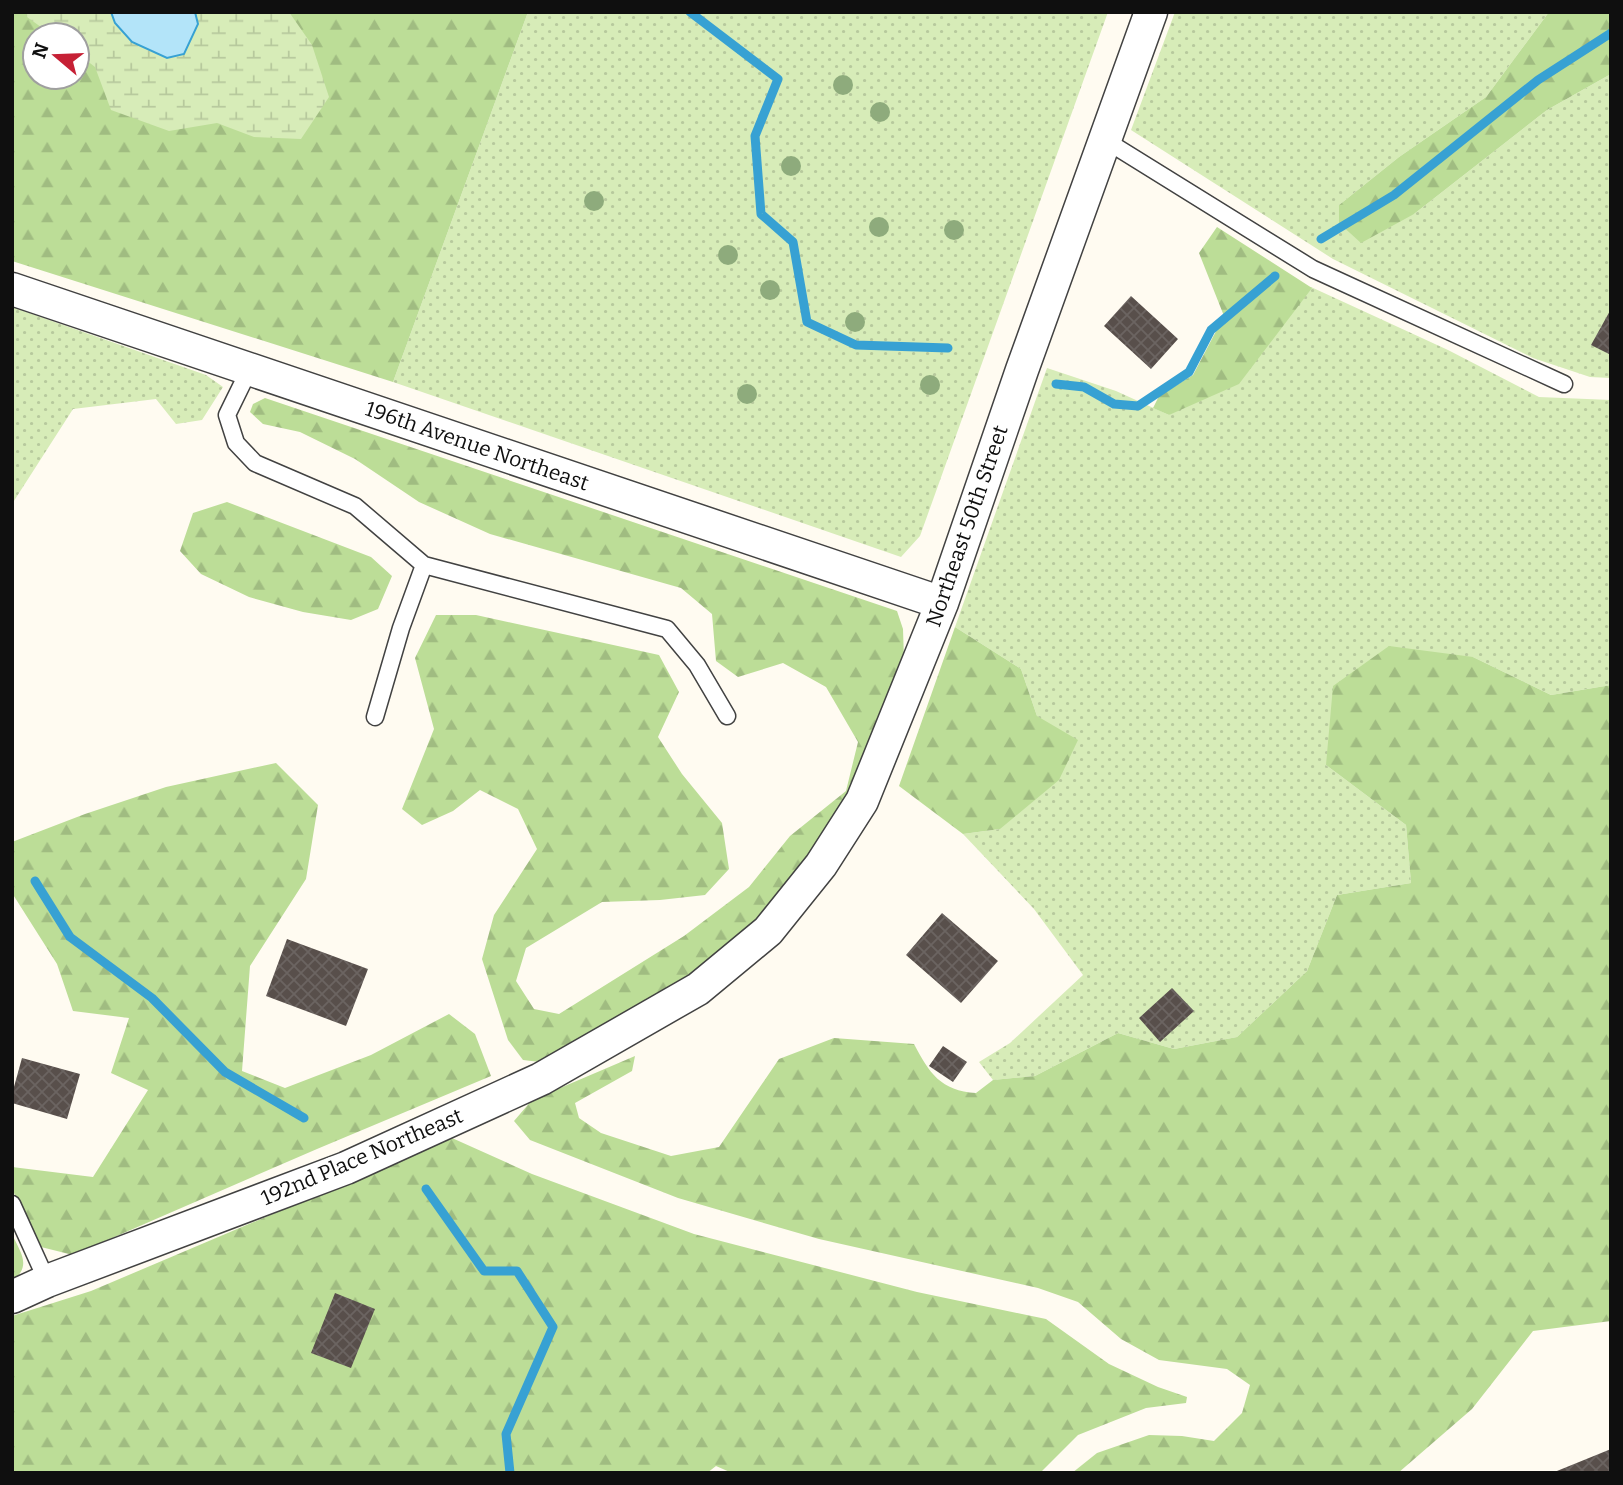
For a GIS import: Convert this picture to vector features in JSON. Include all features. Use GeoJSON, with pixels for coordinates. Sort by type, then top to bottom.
{"type":"FeatureCollection","features":[{"type":"Feature","properties":{"kind":"street","name":"Northeast 50th Street"},"geometry":{"type":"LineString","coordinates":[[698,989],[768,931],[821,865],[862,801],[942,603],[1151,12]]}},
{"type":"Feature","properties":{"kind":"street","name":"196th Avenue Northeast"},"geometry":{"type":"LineString","coordinates":[[12,289],[942,603]]}},
{"type":"Feature","properties":{"kind":"street","name":"192nd Place Northeast"},"geometry":{"type":"LineString","coordinates":[[12,1297],[47,1281],[346,1168],[541,1079],[698,989]]}},
{"type":"Feature","properties":{"kind":"lane"},"geometry":{"type":"LineString","coordinates":[[1105,140],[1313,270],[1564,384]]}},
{"type":"Feature","properties":{"kind":"lane"},"geometry":{"type":"LineString","coordinates":[[249,370],[227,415],[236,443],[255,463],[355,506],[424,565],[667,629],[697,665],[727,716]]}},
{"type":"Feature","properties":{"kind":"lane"},"geometry":{"type":"LineString","coordinates":[[375,717],[401,628],[424,565]]}},
{"type":"Feature","properties":{"kind":"lane"},"geometry":{"type":"LineString","coordinates":[[12,1204],[47,1281]]}},
{"type":"Feature","properties":{"kind":"green space"},"geometry":{"type":"Polygon","coordinates":[[[12,12],[528,12],[393,382],[12,261],[12,12]]]}},
{"type":"Feature","properties":{"kind":"green space"},"geometry":{"type":"Polygon","coordinates":[[[26,12],[289,12],[312,45],[329,97],[301,139],[254,137],[217,123],[169,131],[111,110],[95,67],[91,64],[91,21],[33,21],[27,17],[26,12]]]}},
{"type":"Feature","properties":{"kind":"green space"},"geometry":{"type":"Polygon","coordinates":[[[528,12],[1108,12],[920,536],[901,557],[393,382],[528,12]]]}},
{"type":"Feature","properties":{"kind":"green space"},"geometry":{"type":"Polygon","coordinates":[[[1175,12],[1549,12],[1486,97],[1399,157],[1339,205],[1339,223],[1414,214],[1547,110],[1611,74],[1611,378],[1590,377],[1533,358],[1333,259],[1131,130],[1175,12]]]}},
{"type":"Feature","properties":{"kind":"green space"},"geometry":{"type":"Polygon","coordinates":[[[1549,12],[1611,12],[1611,74],[1547,110],[1414,214],[1361,243],[1339,223],[1339,205],[1399,157],[1486,97],[1549,12]]]}},
{"type":"Feature","properties":{"kind":"green space"},"geometry":{"type":"Polygon","coordinates":[[[1217,227],[1312,288],[1239,384],[1169,415],[1153,408],[1159,396],[1193,375],[1224,316],[1199,253],[1217,227]]]}},
{"type":"Feature","properties":{"kind":"green space"},"geometry":{"type":"Polygon","coordinates":[[[1311,287],[1448,350],[1539,397],[1611,400],[1611,685],[1551,695],[1473,657],[1326,765],[1406,825],[1411,883],[1337,895],[1307,971],[1237,1037],[1174,1049],[1118,1033],[1035,1076],[993,1080],[979,1062],[1010,1043],[1083,975],[1034,909],[963,834],[1000,829],[1037,716],[1021,669],[955,627],[1047,368],[1116,391],[1169,415],[1311,287]]]}},
{"type":"Feature","properties":{"kind":"green space"},"geometry":{"type":"Polygon","coordinates":[[[12,307],[206,375],[223,387],[202,420],[176,424],[156,399],[73,409],[12,504],[12,307]]]}},
{"type":"Feature","properties":{"kind":"green space"},"geometry":{"type":"Polygon","coordinates":[[[265,398],[897,611],[903,629],[904,660],[848,803],[804,872],[736,944],[673,995],[548,1063],[523,1060],[508,1040],[482,959],[494,915],[537,849],[518,809],[480,790],[453,811],[422,825],[402,809],[434,729],[415,658],[436,615],[476,615],[659,655],[679,692],[658,737],[682,774],[722,823],[729,869],[705,895],[602,902],[526,948],[516,981],[534,1009],[559,1014],[684,936],[749,887],[790,836],[846,791],[858,742],[826,687],[783,663],[738,677],[716,661],[712,614],[681,588],[490,534],[419,502],[355,459],[300,432],[263,424],[250,412],[253,404],[265,398]]]}},
{"type":"Feature","properties":{"kind":"green space"},"geometry":{"type":"Polygon","coordinates":[[[227,502],[371,557],[392,576],[378,609],[351,620],[303,612],[249,597],[201,574],[180,551],[193,513],[227,502]]]}},
{"type":"Feature","properties":{"kind":"green space"},"geometry":{"type":"Polygon","coordinates":[[[955,627],[1021,669],[1037,716],[1078,740],[1059,780],[1000,829],[963,834],[899,786],[955,627]]]}},
{"type":"Feature","properties":{"kind":"green space"},"geometry":{"type":"Polygon","coordinates":[[[1389,646],[1473,657],[1551,695],[1611,685],[1611,1321],[1533,1331],[1472,1409],[1398,1473],[1072,1473],[1097,1453],[1149,1435],[1214,1441],[1242,1413],[1250,1385],[1227,1369],[1159,1360],[1121,1339],[1078,1302],[1038,1288],[819,1239],[678,1198],[530,1140],[514,1121],[532,1100],[635,1056],[632,1071],[575,1103],[579,1118],[601,1133],[671,1156],[719,1147],[779,1059],[834,1038],[914,1044],[937,1079],[954,1089],[976,1093],[993,1080],[1035,1076],[1118,1033],[1174,1049],[1237,1037],[1307,971],[1337,895],[1411,883],[1406,825],[1326,765],[1333,686],[1389,646]]]}},
{"type":"Feature","properties":{"kind":"green space"},"geometry":{"type":"Polygon","coordinates":[[[276,763],[318,805],[306,879],[250,966],[242,1071],[285,1088],[371,1055],[449,1014],[475,1034],[491,1076],[73,1255],[41,1247],[12,1189],[12,1167],[93,1177],[148,1090],[111,1073],[129,1018],[73,1011],[57,964],[12,893],[12,842],[166,787],[276,763]]]}},
{"type":"Feature","properties":{"kind":"green space"},"geometry":{"type":"Polygon","coordinates":[[[452,1138],[532,1174],[694,1234],[917,1292],[1046,1319],[1109,1364],[1187,1397],[1186,1403],[1146,1408],[1078,1435],[1040,1473],[732,1473],[716,1466],[707,1473],[12,1473],[12,1316],[91,1291],[452,1138]]]}},
{"type":"Feature","properties":{"kind":"green space"},"geometry":{"type":"Polygon","coordinates":[[[12,1234],[21,1253],[23,1265],[12,1282],[12,1234]]]}},
{"type":"Feature","properties":{"kind":"water"},"geometry":{"type":"Polygon","coordinates":[[[111,12],[195,12],[198,24],[184,54],[167,58],[132,42],[115,23],[111,12]]]}},
{"type":"Feature","properties":{"kind":"building"},"geometry":{"type":"Polygon","coordinates":[[[1131,296],[1178,339],[1151,369],[1104,326],[1131,296]]]}},
{"type":"Feature","properties":{"kind":"building"},"geometry":{"type":"Polygon","coordinates":[[[1611,309],[1611,355],[1591,345],[1611,309]]]}},
{"type":"Feature","properties":{"kind":"building"},"geometry":{"type":"Polygon","coordinates":[[[942,913],[998,961],[961,1003],[906,955],[942,913]]]}},
{"type":"Feature","properties":{"kind":"building"},"geometry":{"type":"Polygon","coordinates":[[[287,939],[368,969],[346,1026],[266,996],[287,939]]]}},
{"type":"Feature","properties":{"kind":"building"},"geometry":{"type":"Polygon","coordinates":[[[1172,988],[1194,1011],[1160,1042],[1139,1018],[1172,988]]]}},
{"type":"Feature","properties":{"kind":"building"},"geometry":{"type":"Polygon","coordinates":[[[943,1046],[967,1062],[953,1082],[929,1066],[943,1046]]]}},
{"type":"Feature","properties":{"kind":"building"},"geometry":{"type":"Polygon","coordinates":[[[22,1058],[80,1074],[67,1119],[12,1103],[22,1058]]]}},
{"type":"Feature","properties":{"kind":"building"},"geometry":{"type":"Polygon","coordinates":[[[335,1293],[375,1309],[351,1368],[311,1353],[335,1293]]]}},
{"type":"Feature","properties":{"kind":"building"},"geometry":{"type":"Polygon","coordinates":[[[1611,1449],[1611,1473],[1552,1473],[1611,1449]]]}},
{"type":"Feature","properties":{"kind":"waterway"},"geometry":{"type":"LineString","coordinates":[[690,12],[778,79],[755,136],[761,214],[793,242],[807,322],[856,345],[948,348]]}},
{"type":"Feature","properties":{"kind":"waterway"},"geometry":{"type":"LineString","coordinates":[[1321,239],[1394,195],[1538,80],[1611,33]]}},
{"type":"Feature","properties":{"kind":"waterway"},"geometry":{"type":"LineString","coordinates":[[1056,384],[1084,387],[1114,404],[1138,406],[1189,372],[1211,330],[1275,276]]}},
{"type":"Feature","properties":{"kind":"waterway"},"geometry":{"type":"LineString","coordinates":[[35,881],[70,937],[152,998],[225,1072],[304,1118]]}},
{"type":"Feature","properties":{"kind":"waterway"},"geometry":{"type":"LineString","coordinates":[[426,1189],[484,1271],[517,1271],[553,1327],[506,1434],[510,1473]]}}]}
